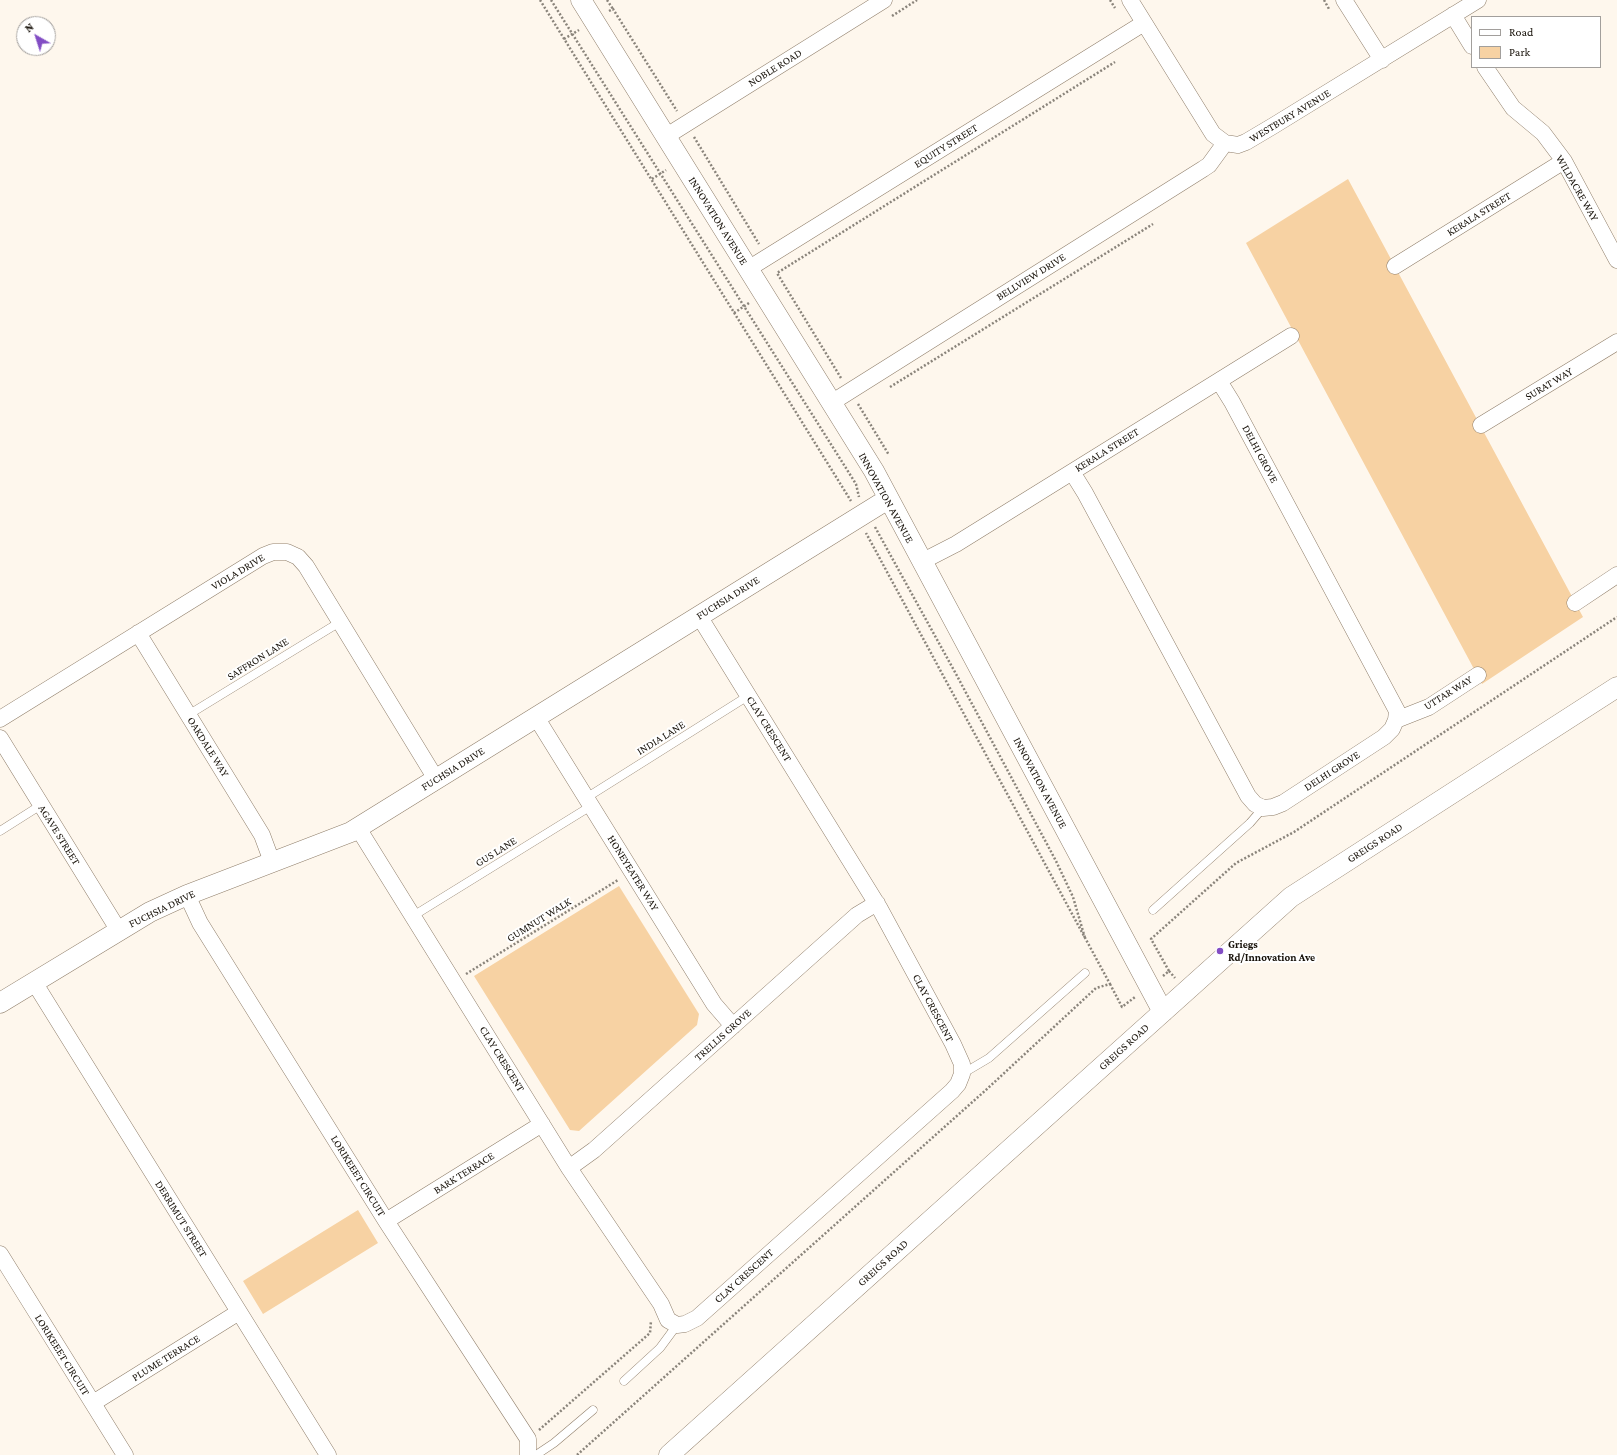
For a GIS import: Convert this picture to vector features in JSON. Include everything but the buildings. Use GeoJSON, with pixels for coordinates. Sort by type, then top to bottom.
{"type":"FeatureCollection","features":[{"type":"Feature","properties":{"kind":"street","name":"INNOVATION AVENUE"},"geometry":{"type":"LineString","coordinates":[[581,0],[874,471],[921,562],[1163,1012]]}},
{"type":"Feature","properties":{"kind":"street","name":"NOBLE ROAD"},"geometry":{"type":"LineString","coordinates":[[665,137],[884,0]]}},
{"type":"Feature","properties":{"kind":"street"},"geometry":{"type":"LineString","coordinates":[[1130,0],[1213,134],[1225,143]]}},
{"type":"Feature","properties":{"kind":"street"},"geometry":{"type":"LineString","coordinates":[[1344,0],[1382,60]]}},
{"type":"Feature","properties":{"kind":"street","name":"WESTBURY AVENUE"},"geometry":{"type":"LineString","coordinates":[[1225,143],[1238,145],[1246,142],[1478,0]]}},
{"type":"Feature","properties":{"kind":"street"},"geometry":{"type":"LineString","coordinates":[[1453,15],[1471,44]]}},
{"type":"Feature","properties":{"kind":"street","name":"EQUITY STREET"},"geometry":{"type":"LineString","coordinates":[[748,269],[1144,23]]}},
{"type":"Feature","properties":{"kind":"street","name":"WILDACRE WAY"},"geometry":{"type":"LineString","coordinates":[[1486,68],[1513,108],[1543,133],[1564,161],[1617,260]]}},
{"type":"Feature","properties":{"kind":"street","name":"BELLVIEW DRIVE"},"geometry":{"type":"LineString","coordinates":[[831,403],[1203,169],[1209,165],[1225,143]]}},
{"type":"Feature","properties":{"kind":"street","name":"KERALA STREET"},"geometry":{"type":"LineString","coordinates":[[1395,266],[1564,161]]}},
{"type":"Feature","properties":{"kind":"street","name":"KERALA STREET"},"geometry":{"type":"LineString","coordinates":[[921,562],[956,544],[1291,336]]}},
{"type":"Feature","properties":{"kind":"street","name":"SURAT WAY"},"geometry":{"type":"LineString","coordinates":[[1481,425],[1617,342]]}},
{"type":"Feature","properties":{"kind":"street","name":"DELHI GROVE"},"geometry":{"type":"LineString","coordinates":[[1218,381],[1232,402],[1397,711],[1396,720],[1392,729],[1384,737],[1283,803],[1273,807],[1263,808]]}},
{"type":"Feature","properties":{"kind":"street"},"geometry":{"type":"LineString","coordinates":[[1072,472],[1089,500],[1248,796],[1256,804],[1263,808]]}},
{"type":"Feature","properties":{"kind":"street","name":"FUCHSIA DRIVE"},"geometry":{"type":"LineString","coordinates":[[0,1003],[150,912],[358,828],[888,499]]}},
{"type":"Feature","properties":{"kind":"street","name":"VIOLA DRIVE"},"geometry":{"type":"LineString","coordinates":[[0,718],[263,556],[273,552],[287,552],[298,557],[306,566],[436,779]]}},
{"type":"Feature","properties":{"kind":"street"},"geometry":{"type":"LineString","coordinates":[[1575,603],[1617,575]]}},
{"type":"Feature","properties":{"kind":"street","name":"CLAY CRESCENT"},"geometry":{"type":"LineString","coordinates":[[358,828],[569,1168],[661,1304],[668,1320],[677,1325],[685,1324],[697,1318],[952,1091],[958,1084],[962,1074],[962,1064],[958,1054],[877,903],[699,616]]}},
{"type":"Feature","properties":{"kind":"street","name":"OAKDALE WAY"},"geometry":{"type":"LineString","coordinates":[[138,633],[262,834],[272,862]]}},
{"type":"Feature","properties":{"kind":"street","name":"UTTAR WAY"},"geometry":{"type":"LineString","coordinates":[[1396,720],[1429,707],[1478,675]]}},
{"type":"Feature","properties":{"kind":"street","name":"GREIGS ROAD"},"geometry":{"type":"LineString","coordinates":[[669,1455],[1291,898],[1617,687]]}},
{"type":"Feature","properties":{"kind":"street","name":"HONEYEATER WAY"},"geometry":{"type":"LineString","coordinates":[[536,717],[714,1004],[733,1026]]}},
{"type":"Feature","properties":{"kind":"street","name":"AGAVE STREET"},"geometry":{"type":"LineString","coordinates":[[0,738],[119,931]]}},
{"type":"Feature","properties":{"kind":"street","name":"LORIKEEET CIRCUIT"},"geometry":{"type":"LineString","coordinates":[[187,896],[200,923],[528,1447]]}},
{"type":"Feature","properties":{"kind":"street","name":"TRELLIS GROVE"},"geometry":{"type":"LineString","coordinates":[[569,1168],[594,1150],[857,915],[877,903]]}},
{"type":"Feature","properties":{"kind":"street","name":"DERRIMUT STREET"},"geometry":{"type":"LineString","coordinates":[[34,982],[328,1455]]}},
{"type":"Feature","properties":{"kind":"street","name":"BARK TERRACE"},"geometry":{"type":"LineString","coordinates":[[386,1221],[542,1124]]}},
{"type":"Feature","properties":{"kind":"street","name":"LORIKEEET CIRCUIT"},"geometry":{"type":"LineString","coordinates":[[0,1254],[125,1455]]}},
{"type":"Feature","properties":{"kind":"street","name":"PLUME TERRACE"},"geometry":{"type":"LineString","coordinates":[[93,1404],[239,1312]]}},
{"type":"Feature","properties":{"kind":"lane","name":"SAFFRON LANE"},"geometry":{"type":"LineString","coordinates":[[188,715],[340,622]]}},
{"type":"Feature","properties":{"kind":"lane","name":"INDIA LANE"},"geometry":{"type":"LineString","coordinates":[[588,802],[748,696]]}},
{"type":"Feature","properties":{"kind":"lane","name":"GUS LANE"},"geometry":{"type":"LineString","coordinates":[[413,916],[588,802]]}},
{"type":"Feature","properties":{"kind":"lane"},"geometry":{"type":"LineString","coordinates":[[0,831],[41,805]]}},
{"type":"Feature","properties":{"kind":"lane"},"geometry":{"type":"LineString","coordinates":[[1154,910],[1250,823],[1263,808]]}},
{"type":"Feature","properties":{"kind":"lane"},"geometry":{"type":"LineString","coordinates":[[962,1074],[989,1058],[1085,974]]}},
{"type":"Feature","properties":{"kind":"lane"},"geometry":{"type":"LineString","coordinates":[[624,1381],[660,1348],[677,1325]]}},
{"type":"Feature","properties":{"kind":"lane"},"geometry":{"type":"LineString","coordinates":[[536,1455],[554,1443],[593,1410]]}},
{"type":"Feature","properties":{"kind":"path"},"geometry":{"type":"LineString","coordinates":[[540,0],[862,515],[880,534],[1052,854],[1073,897],[1088,946]]}},
{"type":"Feature","properties":{"kind":"path"},"geometry":{"type":"LineString","coordinates":[[551,0],[859,489],[862,515],[869,541],[1122,1007],[1169,971],[1151,939],[1236,864],[1294,832],[1617,617]]}},
{"type":"Feature","properties":{"kind":"path"},"geometry":{"type":"LineString","coordinates":[[607,0],[613,9]]}},
{"type":"Feature","properties":{"kind":"path"},"geometry":{"type":"LineString","coordinates":[[1324,0],[1329,9]]}},
{"type":"Feature","properties":{"kind":"path"},"geometry":{"type":"LineString","coordinates":[[889,455],[777,274],[1119,59]]}},
{"type":"Feature","properties":{"kind":"path"},"geometry":{"type":"LineString","coordinates":[[885,390],[1153,224]]}},
{"type":"Feature","properties":{"kind":"path"},"geometry":{"type":"LineString","coordinates":[[859,406],[865,402]]}},
{"type":"Feature","properties":{"kind":"path","name":"GUMNUT WALK"},"geometry":{"type":"LineString","coordinates":[[454,982],[632,872]]}},
{"type":"Feature","properties":{"kind":"path"},"geometry":{"type":"LineString","coordinates":[[577,1455],[986,1089],[1096,988],[1110,984]]}},
{"type":"Feature","properties":{"kind":"path"},"geometry":{"type":"LineString","coordinates":[[528,1447],[650,1333],[651,1321],[647,1314],[661,1304]]}},
{"type":"Feature","properties":{"kind":"green space"},"geometry":{"type":"Polygon","coordinates":[[[1348,179],[1583,617],[1482,684],[1246,243],[1348,179]]]}},
{"type":"Feature","properties":{"kind":"green space"},"geometry":{"type":"Polygon","coordinates":[[[619,886],[699,1014],[697,1025],[579,1131],[570,1130],[474,976],[619,886]]]}},
{"type":"Feature","properties":{"kind":"green space"},"geometry":{"type":"Polygon","coordinates":[[[358,1210],[378,1243],[263,1314],[243,1281],[358,1210]]]}},
{"type":"Feature","properties":{"kind":"place","name":"Griegs Rd/Innovation Ave"},"geometry":{"type":"Point","coordinates":[1220,951]}}]}
